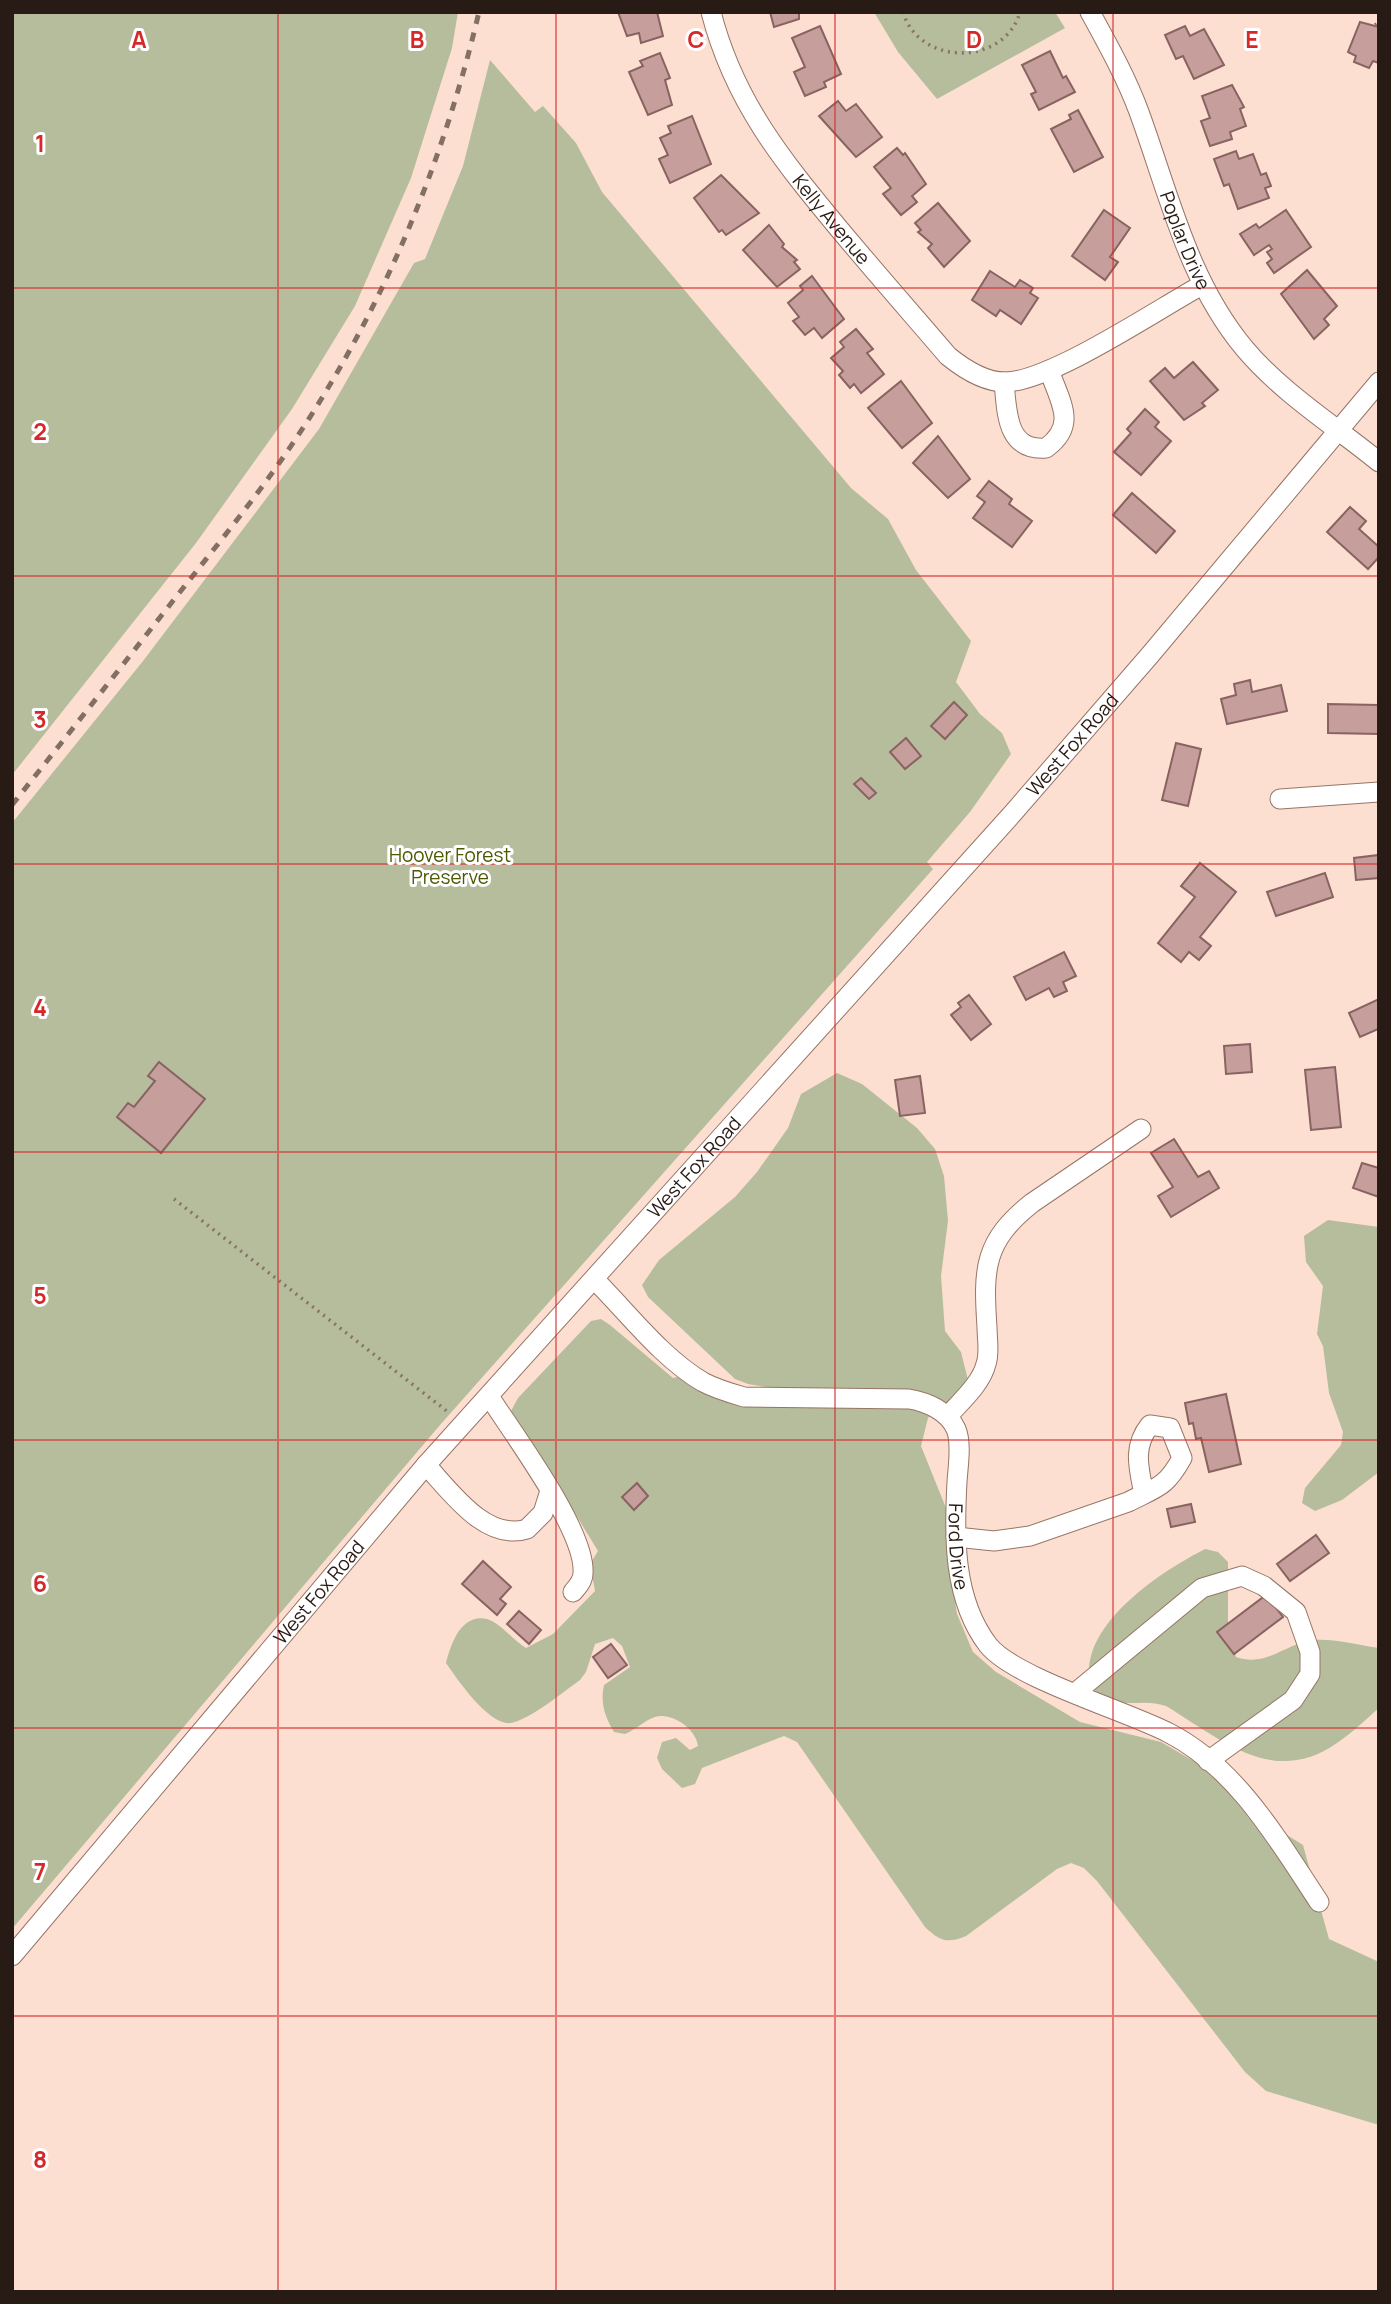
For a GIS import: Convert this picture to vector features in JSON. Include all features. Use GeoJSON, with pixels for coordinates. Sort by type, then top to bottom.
{"type":"FeatureCollection","features":[{"type":"Feature","properties":{"kind":"street","name":"Kelly Avenue"},"geometry":{"type":"LineString","coordinates":[[711,12],[725,58],[745,102],[783,162],[947,356],[982,377],[1004,382]]}},
{"type":"Feature","properties":{"kind":"street","name":"Poplar Drive"},"geometry":{"type":"LineString","coordinates":[[1090,12],[1138,109],[1202,285],[1245,350],[1294,395],[1379,462]]}},
{"type":"Feature","properties":{"kind":"street"},"geometry":{"type":"LineString","coordinates":[[1049,370],[1066,421],[1064,431],[1046,448],[1026,447],[1017,441],[1008,418],[1004,382],[1035,377],[1202,285]]}},
{"type":"Feature","properties":{"kind":"street","name":"West Fox Road"},"geometry":{"type":"LineString","coordinates":[[12,1956],[426,1465],[1022,803],[1379,382]]}},
{"type":"Feature","properties":{"kind":"street"},"geometry":{"type":"LineString","coordinates":[[1280,799],[1379,792]]}},
{"type":"Feature","properties":{"kind":"street"},"geometry":{"type":"LineString","coordinates":[[595,1280],[670,1356],[701,1381],[720,1390],[744,1397],[909,1399],[923,1401],[948,1416],[975,1385],[987,1363],[985,1273],[995,1240],[1032,1203],[1141,1129]]}},
{"type":"Feature","properties":{"kind":"street"},"geometry":{"type":"LineString","coordinates":[[489,1396],[550,1491],[575,1537],[583,1561],[583,1579],[573,1592]]}},
{"type":"Feature","properties":{"kind":"street","name":"Ford Drive"},"geometry":{"type":"LineString","coordinates":[[948,1416],[957,1431],[958,1567],[969,1613],[989,1647],[1027,1672],[1171,1733],[1225,1774],[1254,1808],[1319,1902]]}},
{"type":"Feature","properties":{"kind":"street"},"geometry":{"type":"LineString","coordinates":[[426,1465],[470,1509],[499,1530],[527,1529],[543,1513],[550,1491]]}},
{"type":"Feature","properties":{"kind":"street"},"geometry":{"type":"LineString","coordinates":[[956,1537],[994,1541],[1030,1536],[1144,1494]]}},
{"type":"Feature","properties":{"kind":"street"},"geometry":{"type":"LineString","coordinates":[[1075,1693],[1202,1588],[1242,1576],[1264,1586],[1296,1612],[1310,1652],[1310,1674],[1293,1700],[1208,1761]]}},
{"type":"Feature","properties":{"kind":"path"},"geometry":{"type":"LineString","coordinates":[[903,12],[915,34],[930,46],[948,53],[967,54],[986,50],[1002,39],[1018,20],[1020,12]]}},
{"type":"Feature","properties":{"kind":"path"},"geometry":{"type":"LineString","coordinates":[[174,1199],[464,1424]]}},
{"type":"Feature","properties":{"kind":"green space"},"geometry":{"type":"Polygon","coordinates":[[[12,12],[458,12],[452,48],[411,178],[355,306],[292,409],[196,543],[12,775],[12,12]]]}},
{"type":"Feature","properties":{"kind":"green space"},"geometry":{"type":"Polygon","coordinates":[[[874,12],[1055,12],[1065,28],[937,99],[898,52],[874,12]]]}},
{"type":"Feature","properties":{"kind":"green space","name":"Hoover Forest Preserve"},"geometry":{"type":"Polygon","coordinates":[[[490,60],[535,112],[543,106],[576,143],[602,192],[851,488],[888,519],[916,570],[971,641],[956,682],[980,714],[1002,733],[1011,754],[970,812],[927,862],[933,869],[440,1425],[12,1929],[12,823],[143,661],[319,429],[414,263],[425,259],[463,166],[490,60]]]}},
{"type":"Feature","properties":{"kind":"green space"},"geometry":{"type":"Polygon","coordinates":[[[837,1073],[862,1084],[917,1128],[935,1149],[944,1176],[948,1221],[941,1276],[945,1331],[961,1352],[969,1384],[959,1398],[937,1407],[928,1418],[921,1446],[946,1508],[947,1550],[957,1614],[973,1652],[996,1672],[1080,1722],[1161,1742],[1221,1777],[1257,1816],[1303,1845],[1329,1939],[1379,1962],[1379,2125],[1266,2091],[1245,2072],[1097,1881],[1084,1868],[1071,1863],[1057,1869],[966,1936],[944,1940],[925,1927],[797,1742],[784,1736],[702,1768],[695,1784],[682,1788],[662,1769],[657,1758],[662,1742],[676,1738],[690,1750],[698,1746],[693,1734],[682,1723],[662,1716],[651,1718],[625,1734],[614,1732],[604,1710],[604,1685],[630,1667],[622,1646],[613,1638],[595,1644],[586,1672],[580,1680],[537,1711],[511,1723],[502,1722],[484,1710],[446,1663],[459,1632],[470,1621],[478,1618],[492,1621],[526,1648],[553,1634],[595,1591],[590,1564],[598,1551],[565,1497],[511,1421],[511,1411],[518,1398],[591,1321],[601,1319],[610,1325],[673,1378],[682,1376],[694,1385],[789,1391],[735,1379],[648,1297],[642,1285],[659,1260],[735,1197],[757,1172],[788,1128],[801,1094],[837,1073]]]}},
{"type":"Feature","properties":{"kind":"green space"},"geometry":{"type":"Polygon","coordinates":[[[1328,1220],[1379,1227],[1379,1472],[1342,1500],[1315,1511],[1302,1503],[1305,1488],[1341,1445],[1343,1432],[1329,1393],[1323,1346],[1317,1334],[1323,1286],[1306,1262],[1304,1236],[1328,1220]]]}},
{"type":"Feature","properties":{"kind":"green space"},"geometry":{"type":"Polygon","coordinates":[[[1205,1549],[1218,1552],[1228,1562],[1228,1631],[1236,1657],[1247,1660],[1267,1657],[1314,1640],[1379,1648],[1379,1708],[1343,1739],[1314,1756],[1291,1761],[1269,1760],[1227,1744],[1166,1706],[1118,1702],[1094,1690],[1089,1676],[1092,1652],[1114,1616],[1149,1584],[1205,1549]]]}},
{"type":"Feature","properties":{"kind":"building"},"geometry":{"type":"Polygon","coordinates":[[[618,12],[657,12],[663,36],[641,43],[639,33],[627,36],[618,12]]]}},
{"type":"Feature","properties":{"kind":"building"},"geometry":{"type":"Polygon","coordinates":[[[770,12],[799,12],[799,19],[774,27],[770,12]]]}},
{"type":"Feature","properties":{"kind":"building"},"geometry":{"type":"Polygon","coordinates":[[[1360,22],[1379,27],[1379,63],[1373,61],[1369,68],[1354,62],[1356,56],[1348,52],[1360,22]]]}},
{"type":"Feature","properties":{"kind":"building"},"geometry":{"type":"Polygon","coordinates":[[[820,26],[841,74],[824,82],[826,87],[805,96],[794,72],[805,67],[792,38],[820,26]]]}},
{"type":"Feature","properties":{"kind":"building"},"geometry":{"type":"Polygon","coordinates":[[[1185,26],[1190,36],[1204,29],[1224,65],[1194,79],[1183,56],[1176,59],[1165,35],[1185,26]]]}},
{"type":"Feature","properties":{"kind":"building"},"geometry":{"type":"Polygon","coordinates":[[[1050,51],[1063,78],[1066,76],[1075,92],[1039,110],[1031,94],[1036,92],[1022,65],[1050,51]]]}},
{"type":"Feature","properties":{"kind":"building"},"geometry":{"type":"Polygon","coordinates":[[[660,53],[670,78],[665,80],[672,105],[648,115],[629,72],[643,66],[640,61],[660,53]]]}},
{"type":"Feature","properties":{"kind":"building"},"geometry":{"type":"Polygon","coordinates":[[[1232,85],[1244,107],[1240,109],[1246,126],[1230,132],[1232,139],[1210,146],[1201,121],[1210,118],[1202,96],[1232,85]]]}},
{"type":"Feature","properties":{"kind":"building"},"geometry":{"type":"Polygon","coordinates":[[[838,101],[846,111],[856,104],[882,137],[856,157],[819,116],[838,101]]]}},
{"type":"Feature","properties":{"kind":"building"},"geometry":{"type":"Polygon","coordinates":[[[1078,110],[1103,157],[1074,172],[1051,129],[1071,119],[1069,115],[1078,110]]]}},
{"type":"Feature","properties":{"kind":"building"},"geometry":{"type":"Polygon","coordinates":[[[692,116],[711,164],[670,183],[659,159],[668,155],[660,138],[671,133],[668,126],[692,116]]]}},
{"type":"Feature","properties":{"kind":"building"},"geometry":{"type":"Polygon","coordinates":[[[897,148],[903,155],[905,153],[926,184],[912,196],[917,202],[901,215],[883,194],[891,188],[874,167],[897,148]]]}},
{"type":"Feature","properties":{"kind":"building"},"geometry":{"type":"Polygon","coordinates":[[[1236,151],[1239,159],[1253,154],[1261,175],[1266,173],[1271,186],[1265,188],[1269,198],[1238,209],[1229,184],[1224,186],[1214,159],[1236,151]]]}},
{"type":"Feature","properties":{"kind":"building"},"geometry":{"type":"Polygon","coordinates":[[[721,175],[759,213],[726,235],[722,230],[719,232],[694,198],[721,175]]]}},
{"type":"Feature","properties":{"kind":"building"},"geometry":{"type":"Polygon","coordinates":[[[938,203],[970,241],[944,267],[928,248],[932,244],[918,232],[921,230],[915,223],[938,203]]]}},
{"type":"Feature","properties":{"kind":"building"},"geometry":{"type":"Polygon","coordinates":[[[1104,210],[1130,228],[1110,257],[1118,262],[1105,280],[1072,256],[1104,210]]]}},
{"type":"Feature","properties":{"kind":"building"},"geometry":{"type":"Polygon","coordinates":[[[1286,210],[1311,247],[1274,273],[1267,263],[1272,259],[1267,252],[1272,249],[1269,245],[1254,255],[1240,234],[1256,224],[1259,228],[1286,210]]]}},
{"type":"Feature","properties":{"kind":"building"},"geometry":{"type":"Polygon","coordinates":[[[769,225],[784,244],[782,247],[797,260],[794,262],[800,269],[777,287],[743,250],[769,225]]]}},
{"type":"Feature","properties":{"kind":"building"},"geometry":{"type":"Polygon","coordinates":[[[1307,270],[1337,306],[1324,319],[1329,325],[1314,339],[1281,294],[1307,270]]]}},
{"type":"Feature","properties":{"kind":"building"},"geometry":{"type":"Polygon","coordinates":[[[990,271],[1015,287],[1020,280],[1033,288],[1030,293],[1038,298],[1021,324],[1000,310],[996,316],[972,300],[990,271]]]}},
{"type":"Feature","properties":{"kind":"building"},"geometry":{"type":"Polygon","coordinates":[[[812,276],[844,319],[822,338],[814,328],[805,335],[793,321],[799,317],[788,303],[803,290],[800,286],[812,276]]]}},
{"type":"Feature","properties":{"kind":"building"},"geometry":{"type":"Polygon","coordinates":[[[856,329],[873,349],[867,353],[884,374],[861,393],[854,384],[850,388],[839,375],[843,371],[831,358],[844,347],[840,342],[856,329]]]}},
{"type":"Feature","properties":{"kind":"building"},"geometry":{"type":"Polygon","coordinates":[[[1193,362],[1218,390],[1202,403],[1205,406],[1184,420],[1150,381],[1165,368],[1174,378],[1193,362]]]}},
{"type":"Feature","properties":{"kind":"building"},"geometry":{"type":"Polygon","coordinates":[[[901,381],[932,423],[902,448],[868,408],[901,381]]]}},
{"type":"Feature","properties":{"kind":"building"},"geometry":{"type":"Polygon","coordinates":[[[1145,409],[1159,422],[1155,427],[1171,441],[1141,475],[1114,452],[1131,433],[1127,429],[1145,409]]]}},
{"type":"Feature","properties":{"kind":"building"},"geometry":{"type":"Polygon","coordinates":[[[938,436],[970,479],[948,498],[913,463],[938,436]]]}},
{"type":"Feature","properties":{"kind":"building"},"geometry":{"type":"Polygon","coordinates":[[[989,481],[1012,499],[1009,504],[1032,521],[1012,547],[973,518],[985,502],[977,496],[989,481]]]}},
{"type":"Feature","properties":{"kind":"building"},"geometry":{"type":"Polygon","coordinates":[[[1132,493],[1175,531],[1156,553],[1113,515],[1132,493]]]}},
{"type":"Feature","properties":{"kind":"building"},"geometry":{"type":"Polygon","coordinates":[[[1350,507],[1366,521],[1359,529],[1379,547],[1379,557],[1368,569],[1327,532],[1350,507]]]}},
{"type":"Feature","properties":{"kind":"building"},"geometry":{"type":"Polygon","coordinates":[[[1250,680],[1252,692],[1281,685],[1287,711],[1227,724],[1221,699],[1236,695],[1234,684],[1250,680]]]}},
{"type":"Feature","properties":{"kind":"building"},"geometry":{"type":"Polygon","coordinates":[[[954,702],[967,715],[945,739],[931,726],[954,702]]]}},
{"type":"Feature","properties":{"kind":"building"},"geometry":{"type":"Polygon","coordinates":[[[1328,704],[1379,705],[1379,734],[1328,733],[1328,704]]]}},
{"type":"Feature","properties":{"kind":"building"},"geometry":{"type":"Polygon","coordinates":[[[906,738],[921,756],[905,769],[890,752],[906,738]]]}},
{"type":"Feature","properties":{"kind":"building"},"geometry":{"type":"Polygon","coordinates":[[[1176,743],[1201,749],[1188,806],[1162,800],[1176,743]]]}},
{"type":"Feature","properties":{"kind":"building"},"geometry":{"type":"Polygon","coordinates":[[[861,778],[876,793],[869,799],[854,784],[861,778]]]}},
{"type":"Feature","properties":{"kind":"building"},"geometry":{"type":"Polygon","coordinates":[[[1379,855],[1379,878],[1356,880],[1354,858],[1379,855]]]}},
{"type":"Feature","properties":{"kind":"building"},"geometry":{"type":"Polygon","coordinates":[[[1200,863],[1236,892],[1200,937],[1211,946],[1199,960],[1189,952],[1181,962],[1158,943],[1195,897],[1181,886],[1200,863]]]}},
{"type":"Feature","properties":{"kind":"building"},"geometry":{"type":"Polygon","coordinates":[[[1325,873],[1333,897],[1276,916],[1267,892],[1325,873]]]}},
{"type":"Feature","properties":{"kind":"building"},"geometry":{"type":"Polygon","coordinates":[[[1064,952],[1076,976],[1063,982],[1067,991],[1054,997],[1049,988],[1026,1000],[1014,977],[1064,952]]]}},
{"type":"Feature","properties":{"kind":"building"},"geometry":{"type":"Polygon","coordinates":[[[969,995],[991,1024],[971,1040],[951,1015],[961,1007],[958,1003],[969,995]]]}},
{"type":"Feature","properties":{"kind":"building"},"geometry":{"type":"Polygon","coordinates":[[[1379,999],[1379,1031],[1378,1029],[1360,1037],[1349,1013],[1379,999]]]}},
{"type":"Feature","properties":{"kind":"building"},"geometry":{"type":"Polygon","coordinates":[[[1250,1044],[1252,1072],[1226,1074],[1224,1046],[1250,1044]]]}},
{"type":"Feature","properties":{"kind":"building"},"geometry":{"type":"Polygon","coordinates":[[[159,1062],[205,1099],[161,1153],[117,1117],[128,1103],[134,1107],[155,1081],[148,1076],[159,1062]]]}},
{"type":"Feature","properties":{"kind":"building"},"geometry":{"type":"Polygon","coordinates":[[[1335,1067],[1341,1127],[1311,1130],[1305,1070],[1335,1067]]]}},
{"type":"Feature","properties":{"kind":"building"},"geometry":{"type":"Polygon","coordinates":[[[920,1076],[925,1113],[900,1116],[895,1080],[920,1076]]]}},
{"type":"Feature","properties":{"kind":"building"},"geometry":{"type":"Polygon","coordinates":[[[1174,1139],[1198,1177],[1209,1171],[1219,1188],[1171,1217],[1158,1196],[1173,1187],[1151,1153],[1174,1139]]]}},
{"type":"Feature","properties":{"kind":"building"},"geometry":{"type":"Polygon","coordinates":[[[1362,1163],[1379,1168],[1379,1197],[1353,1188],[1362,1163]]]}},
{"type":"Feature","properties":{"kind":"building"},"geometry":{"type":"Polygon","coordinates":[[[1226,1394],[1241,1464],[1209,1472],[1201,1438],[1196,1439],[1193,1423],[1189,1424],[1185,1403],[1226,1394]]]}},
{"type":"Feature","properties":{"kind":"building"},"geometry":{"type":"Polygon","coordinates":[[[637,1483],[648,1496],[634,1510],[622,1497],[637,1483]]]}},
{"type":"Feature","properties":{"kind":"building"},"geometry":{"type":"Polygon","coordinates":[[[1191,1504],[1195,1522],[1171,1527],[1167,1509],[1191,1504]]]}},
{"type":"Feature","properties":{"kind":"building"},"geometry":{"type":"Polygon","coordinates":[[[1316,1535],[1329,1553],[1290,1581],[1277,1564],[1316,1535]]]}},
{"type":"Feature","properties":{"kind":"building"},"geometry":{"type":"Polygon","coordinates":[[[483,1561],[511,1587],[500,1599],[506,1604],[497,1615],[462,1584],[483,1561]]]}},
{"type":"Feature","properties":{"kind":"building"},"geometry":{"type":"Polygon","coordinates":[[[1266,1595],[1283,1617],[1234,1654],[1217,1632],[1266,1595]]]}},
{"type":"Feature","properties":{"kind":"building"},"geometry":{"type":"Polygon","coordinates":[[[519,1611],[541,1630],[529,1644],[507,1624],[519,1611]]]}},
{"type":"Feature","properties":{"kind":"building"},"geometry":{"type":"Polygon","coordinates":[[[611,1644],[627,1665],[608,1678],[593,1657],[611,1644]]]}},
{"type":"Feature","properties":{"kind":"railway"},"geometry":{"type":"LineString","coordinates":[[12,805],[253,499],[328,388],[357,338],[407,233],[447,124],[479,12]]}}]}
